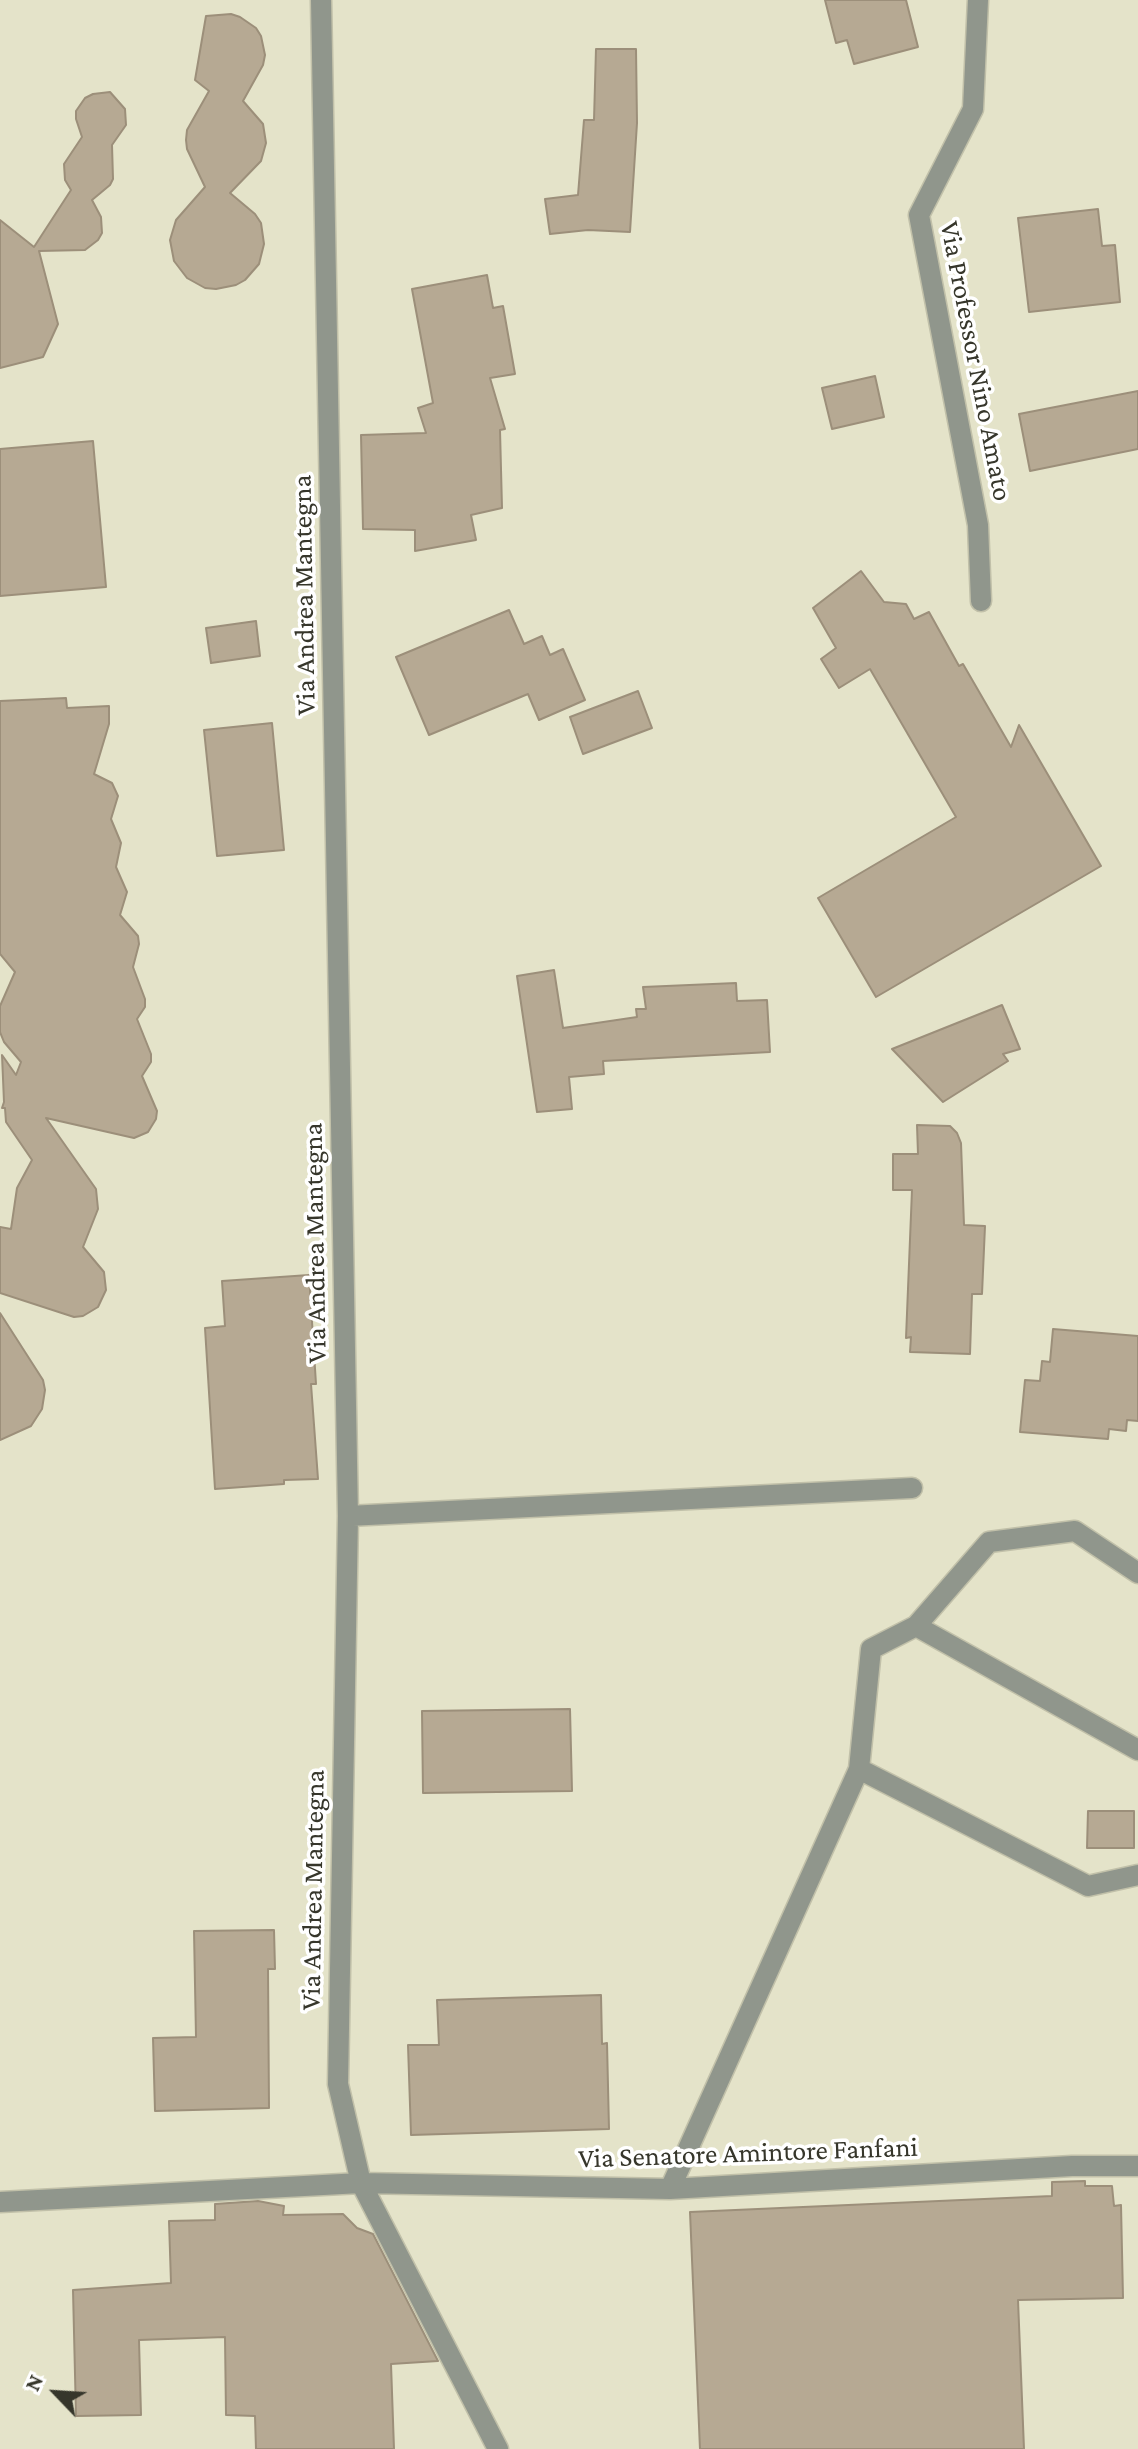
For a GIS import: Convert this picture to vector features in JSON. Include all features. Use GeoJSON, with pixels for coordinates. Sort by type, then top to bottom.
{"type":"FeatureCollection","features":[{"type":"Feature","properties":{"kind":"street","name":"Via Andrea Mantegna"},"geometry":{"type":"LineString","coordinates":[[321,0],[348,1516],[338,2084],[361,2183],[498,2449]]}},
{"type":"Feature","properties":{"kind":"street","name":"Via Professor Nino Amato"},"geometry":{"type":"LineString","coordinates":[[978,0],[973,109],[919,215],[978,525],[981,601]]}},
{"type":"Feature","properties":{"kind":"street"},"geometry":{"type":"LineString","coordinates":[[348,1516],[912,1488]]}},
{"type":"Feature","properties":{"kind":"street"},"geometry":{"type":"LineString","coordinates":[[670,2189],[859,1769],[871,1649],[916,1626],[989,1542],[1075,1531],[1138,1573]]}},
{"type":"Feature","properties":{"kind":"street"},"geometry":{"type":"LineString","coordinates":[[916,1626],[1138,1750]]}},
{"type":"Feature","properties":{"kind":"street"},"geometry":{"type":"LineString","coordinates":[[859,1769],[1088,1886],[1138,1875]]}},
{"type":"Feature","properties":{"kind":"street","name":"Via Senatore Amintore Fanfani"},"geometry":{"type":"LineString","coordinates":[[0,2202],[361,2183],[670,2189],[1072,2166],[1138,2166]]}},
{"type":"Feature","properties":{"kind":"building"},"geometry":{"type":"Polygon","coordinates":[[[825,0],[906,0],[918,47],[854,64],[847,40],[836,43],[825,0]]]}},
{"type":"Feature","properties":{"kind":"building"},"geometry":{"type":"Polygon","coordinates":[[[231,14],[256,28],[265,55],[263,65],[243,101],[263,124],[266,143],[261,161],[230,193],[261,223],[264,244],[259,264],[245,280],[216,289],[205,288],[187,278],[174,261],[170,240],[176,220],[205,187],[187,149],[186,140],[187,130],[209,91],[195,80],[206,16],[231,14]]]}},
{"type":"Feature","properties":{"kind":"building"},"geometry":{"type":"Polygon","coordinates":[[[596,49],[636,49],[637,123],[630,232],[588,230],[550,234],[545,199],[578,195],[584,120],[594,120],[596,49]]]}},
{"type":"Feature","properties":{"kind":"building"},"geometry":{"type":"Polygon","coordinates":[[[110,92],[125,109],[126,125],[112,145],[113,179],[92,200],[101,217],[102,233],[85,250],[39,251],[58,324],[43,357],[0,368],[0,220],[34,247],[71,190],[65,180],[64,164],[82,137],[76,111],[85,98],[110,92]]]}},
{"type":"Feature","properties":{"kind":"building"},"geometry":{"type":"Polygon","coordinates":[[[1098,209],[1102,246],[1115,245],[1120,302],[1029,312],[1018,218],[1098,209]]]}},
{"type":"Feature","properties":{"kind":"building"},"geometry":{"type":"Polygon","coordinates":[[[487,275],[493,308],[503,306],[515,374],[490,378],[505,429],[500,430],[502,508],[471,515],[476,540],[415,551],[415,530],[363,529],[361,435],[426,433],[418,408],[433,403],[412,289],[487,275]]]}},
{"type":"Feature","properties":{"kind":"building"},"geometry":{"type":"Polygon","coordinates":[[[875,376],[884,417],[832,429],[822,388],[875,376]]]}},
{"type":"Feature","properties":{"kind":"building"},"geometry":{"type":"Polygon","coordinates":[[[1138,391],[1138,449],[1030,471],[1019,414],[1138,391]]]}},
{"type":"Feature","properties":{"kind":"building"},"geometry":{"type":"Polygon","coordinates":[[[93,441],[106,587],[0,596],[0,449],[93,441]]]}},
{"type":"Feature","properties":{"kind":"building"},"geometry":{"type":"Polygon","coordinates":[[[861,571],[884,602],[906,604],[914,619],[929,612],[1011,747],[1019,725],[1101,866],[876,997],[818,898],[956,817],[870,669],[839,688],[821,659],[836,648],[813,608],[861,571]]]}},
{"type":"Feature","properties":{"kind":"building"},"geometry":{"type":"Polygon","coordinates":[[[509,610],[524,644],[542,636],[550,655],[563,649],[585,700],[539,720],[528,694],[429,735],[396,657],[509,610]]]}},
{"type":"Feature","properties":{"kind":"building"},"geometry":{"type":"Polygon","coordinates":[[[256,621],[260,656],[211,663],[206,628],[256,621]]]}},
{"type":"Feature","properties":{"kind":"building"},"geometry":{"type":"Polygon","coordinates":[[[638,691],[652,728],[583,754],[570,717],[638,691]]]}},
{"type":"Feature","properties":{"kind":"building"},"geometry":{"type":"Polygon","coordinates":[[[66,698],[67,708],[109,706],[109,724],[94,774],[112,783],[118,796],[111,819],[121,843],[116,867],[127,892],[120,915],[138,936],[133,967],[145,1007],[137,1019],[151,1054],[151,1062],[142,1076],[157,1111],[148,1132],[134,1138],[46,1118],[96,1189],[98,1209],[83,1247],[104,1272],[106,1290],[98,1307],[83,1316],[74,1317],[0,1293],[0,1227],[11,1229],[17,1188],[32,1160],[6,1122],[5,1108],[2,1108],[2,1055],[16,1075],[21,1062],[4,1042],[0,1032],[0,1006],[15,972],[0,954],[0,701],[66,698]]]}},
{"type":"Feature","properties":{"kind":"building"},"geometry":{"type":"Polygon","coordinates":[[[272,723],[284,850],[217,856],[204,730],[272,723]]]}},
{"type":"Feature","properties":{"kind":"building"},"geometry":{"type":"Polygon","coordinates":[[[554,970],[563,1028],[637,1017],[636,1009],[646,1009],[643,987],[736,983],[737,1001],[767,1000],[770,1052],[603,1061],[604,1074],[569,1077],[572,1109],[537,1112],[517,976],[554,970]]]}},
{"type":"Feature","properties":{"kind":"building"},"geometry":{"type":"Polygon","coordinates":[[[1002,1005],[1020,1049],[1003,1054],[1008,1061],[943,1102],[892,1049],[1002,1005]]]}},
{"type":"Feature","properties":{"kind":"building"},"geometry":{"type":"Polygon","coordinates":[[[917,1125],[950,1126],[957,1133],[961,1143],[964,1225],[985,1226],[982,1294],[972,1294],[970,1354],[910,1352],[911,1337],[906,1338],[912,1190],[893,1190],[893,1154],[918,1154],[917,1125]]]}},
{"type":"Feature","properties":{"kind":"building"},"geometry":{"type":"Polygon","coordinates":[[[309,1275],[316,1384],[311,1384],[318,1479],[215,1489],[205,1328],[225,1326],[222,1281],[309,1275]]]}},
{"type":"Feature","properties":{"kind":"building"},"geometry":{"type":"Polygon","coordinates":[[[0,1313],[43,1380],[45,1390],[42,1409],[31,1426],[0,1440],[0,1313]]]}},
{"type":"Feature","properties":{"kind":"building"},"geometry":{"type":"Polygon","coordinates":[[[1053,1329],[1138,1336],[1138,1421],[1127,1420],[1126,1431],[1109,1429],[1108,1439],[1020,1432],[1025,1380],[1040,1381],[1042,1361],[1050,1362],[1053,1329]]]}},
{"type":"Feature","properties":{"kind":"building"},"geometry":{"type":"Polygon","coordinates":[[[570,1709],[572,1791],[423,1793],[422,1711],[570,1709]]]}},
{"type":"Feature","properties":{"kind":"building"},"geometry":{"type":"Polygon","coordinates":[[[1088,1811],[1134,1811],[1134,1848],[1087,1848],[1088,1811]]]}},
{"type":"Feature","properties":{"kind":"building"},"geometry":{"type":"Polygon","coordinates":[[[274,1930],[275,1969],[268,1969],[269,2108],[155,2111],[153,2038],[196,2037],[194,1931],[274,1930]]]}},
{"type":"Feature","properties":{"kind":"building"},"geometry":{"type":"Polygon","coordinates":[[[601,1995],[602,2044],[607,2043],[609,2129],[411,2135],[408,2045],[439,2045],[437,2000],[601,1995]]]}},
{"type":"Feature","properties":{"kind":"building"},"geometry":{"type":"Polygon","coordinates":[[[1085,2181],[1085,2186],[1112,2186],[1114,2206],[1121,2205],[1123,2298],[1018,2300],[1024,2449],[700,2449],[690,2212],[1052,2196],[1052,2182],[1085,2181]]]}},
{"type":"Feature","properties":{"kind":"building"},"geometry":{"type":"Polygon","coordinates":[[[258,2201],[284,2206],[283,2215],[343,2214],[357,2228],[373,2234],[438,2361],[391,2364],[394,2449],[256,2449],[255,2416],[226,2415],[225,2337],[139,2340],[141,2415],[76,2416],[73,2290],[171,2283],[169,2221],[215,2220],[215,2204],[258,2201]]]}}]}
